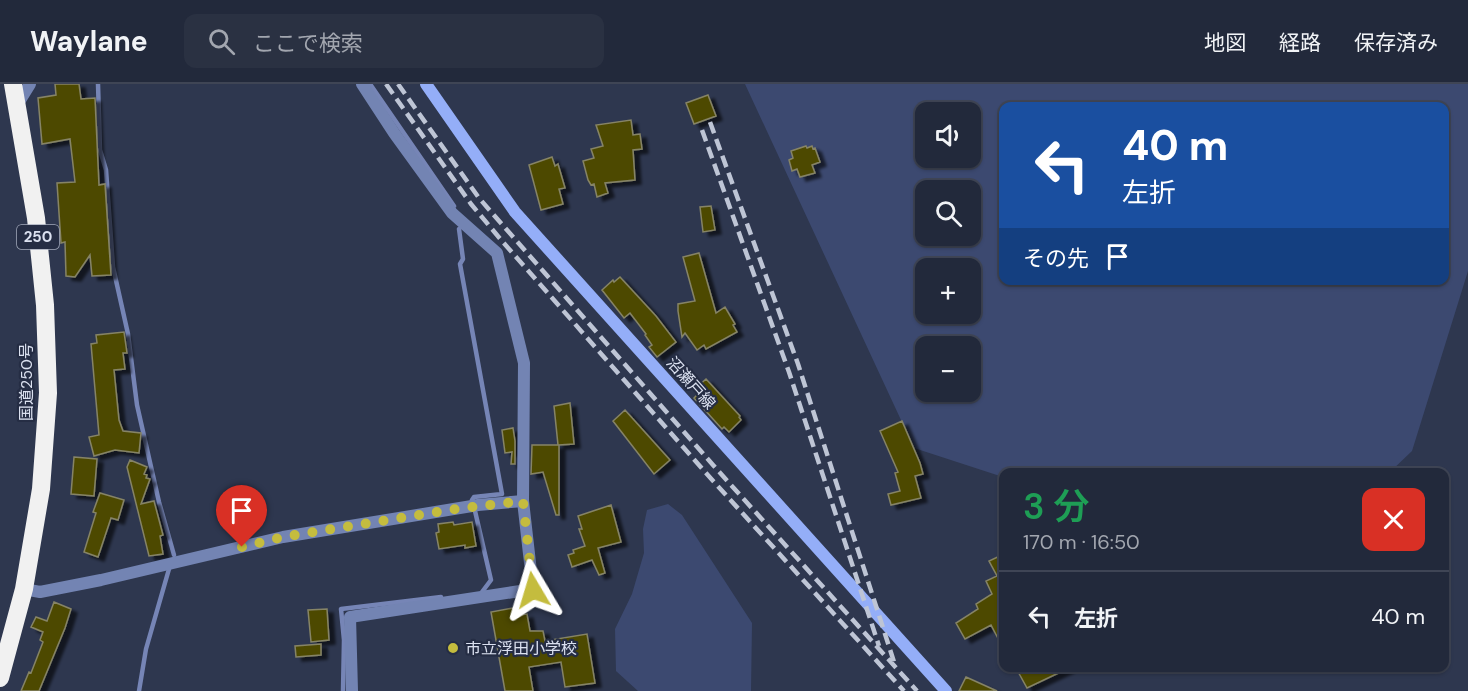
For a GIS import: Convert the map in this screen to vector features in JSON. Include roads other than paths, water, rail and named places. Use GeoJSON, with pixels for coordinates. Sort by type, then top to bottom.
{"type":"FeatureCollection","features":[{"type":"Feature","properties":{"kind":"highway","name":"国道250号"},"geometry":{"type":"LineString","coordinates":[[0,678],[5,645],[24,589],[41,489],[48,393],[45,305],[36,218],[13,84]]}},
{"type":"Feature","properties":{"kind":"main road","name":"沼瀬戸線"},"geometry":{"type":"LineString","coordinates":[[426,84],[515,212],[941,689]]}},
{"type":"Feature","properties":{"kind":"street"},"geometry":{"type":"LineString","coordinates":[[17,105],[30,84]]}},
{"type":"Feature","properties":{"kind":"street"},"geometry":{"type":"LineString","coordinates":[[352,691],[350,617],[533,590],[523,501],[524,363],[497,254],[452,213],[362,84]]}},
{"type":"Feature","properties":{"kind":"street"},"geometry":{"type":"LineString","coordinates":[[24,589],[40,592],[101,580],[283,537],[523,501]]}},
{"type":"Feature","properties":{"kind":"waterway"},"geometry":{"type":"LineString","coordinates":[[98,84],[100,150],[106,170],[113,267],[128,334],[137,405],[159,502],[174,555]]}},
{"type":"Feature","properties":{"kind":"waterway"},"geometry":{"type":"LineString","coordinates":[[370,84],[454,206]]}},
{"type":"Feature","properties":{"kind":"waterway"},"geometry":{"type":"LineString","coordinates":[[459,229],[463,259],[460,264],[502,494],[474,497],[472,500]]}},
{"type":"Feature","properties":{"kind":"waterway"},"geometry":{"type":"LineString","coordinates":[[475,511],[491,580],[482,592]]}},
{"type":"Feature","properties":{"kind":"waterway"},"geometry":{"type":"LineString","coordinates":[[139,691],[146,649],[169,569]]}},
{"type":"Feature","properties":{"kind":"waterway"},"geometry":{"type":"LineString","coordinates":[[343,691],[344,640],[341,609],[441,597]]}},
{"type":"Feature","properties":{"kind":"railway"},"geometry":{"type":"LineString","coordinates":[[386,84],[471,204],[502,241],[705,472],[904,691]]}},
{"type":"Feature","properties":{"kind":"railway"},"geometry":{"type":"LineString","coordinates":[[398,84],[479,198],[713,465],[917,691]]}},
{"type":"Feature","properties":{"kind":"railway"},"geometry":{"type":"LineString","coordinates":[[710,122],[798,364],[895,665]]}},
{"type":"Feature","properties":{"kind":"railway"},"geometry":{"type":"LineString","coordinates":[[702,130],[789,372],[879,646]]}},
{"type":"Feature","properties":{"kind":"place","name":"市立浮田小学校"},"geometry":{"type":"Point","coordinates":[453,648]}}]}
